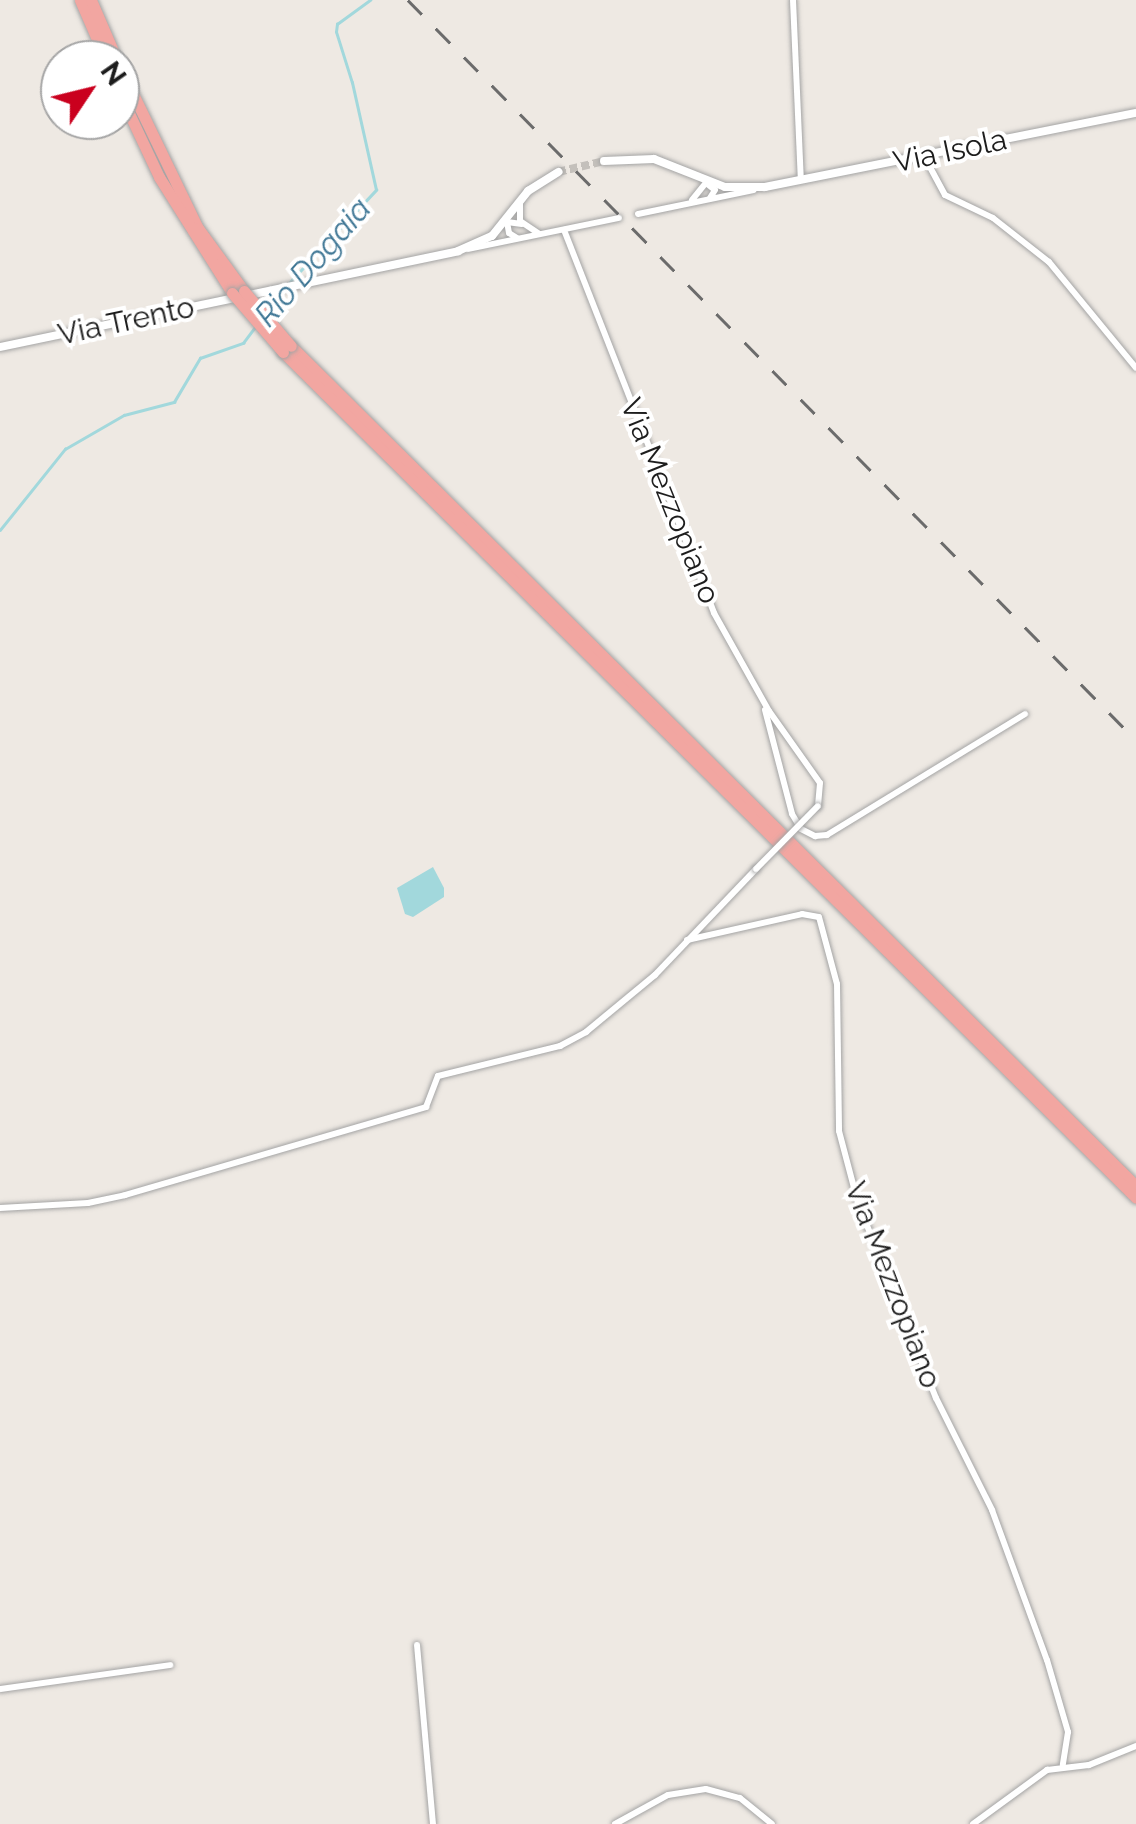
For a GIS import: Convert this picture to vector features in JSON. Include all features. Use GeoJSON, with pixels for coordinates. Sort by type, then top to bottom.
{"type":"FeatureCollection","features":[{"type":"Feature","properties":{"kind":"highway"},"geometry":{"type":"LineString","coordinates":[[80,0],[97,40]]}},
{"type":"Feature","properties":{"kind":"highway"},"geometry":{"type":"LineString","coordinates":[[91,0],[108,40]]}},
{"type":"Feature","properties":{"kind":"highway"},"geometry":{"type":"LineString","coordinates":[[140,109],[180,194],[238,292]]}},
{"type":"Feature","properties":{"kind":"highway"},"geometry":{"type":"LineString","coordinates":[[140,136],[159,176],[238,292],[287,349],[1136,1198]]}},
{"type":"Feature","properties":{"kind":"highway"},"geometry":{"type":"LineString","coordinates":[[287,349],[1136,1186]]}},
{"type":"Feature","properties":{"kind":"street"},"geometry":{"type":"LineString","coordinates":[[793,0],[800,182]]}},
{"type":"Feature","properties":{"kind":"street","name":"Via Isola"},"geometry":{"type":"LineString","coordinates":[[638,214],[686,204],[702,196],[800,182],[1136,113]]}},
{"type":"Feature","properties":{"kind":"street"},"geometry":{"type":"LineString","coordinates":[[924,156],[945,195],[994,218],[1049,262],[1136,368]]}},
{"type":"Feature","properties":{"kind":"street","name":"Via Isola"},"geometry":{"type":"LineString","coordinates":[[604,161],[638,157],[710,182],[765,187]]}},
{"type":"Feature","properties":{"kind":"street"},"geometry":{"type":"LineString","coordinates":[[684,171],[702,196],[715,193],[710,182]]}},
{"type":"Feature","properties":{"kind":"street"},"geometry":{"type":"LineString","coordinates":[[458,250],[492,236],[538,182],[558,172]]}},
{"type":"Feature","properties":{"kind":"street","name":"Via Isola"},"geometry":{"type":"LineString","coordinates":[[702,196],[710,182]]}},
{"type":"Feature","properties":{"kind":"street"},"geometry":{"type":"LineString","coordinates":[[520,202],[518,216],[524,233]]}},
{"type":"Feature","properties":{"kind":"street"},"geometry":{"type":"LineString","coordinates":[[507,222],[509,233],[541,234],[619,218]]}},
{"type":"Feature","properties":{"kind":"street"},"geometry":{"type":"LineString","coordinates":[[507,222],[524,233]]}},
{"type":"Feature","properties":{"kind":"street","name":"Via Mezzopiano"},"geometry":{"type":"LineString","coordinates":[[0,1208],[88,1203],[125,1195],[416,1111],[429,1104],[434,1082],[448,1072],[574,1039],[638,991],[818,806],[820,783],[760,694],[714,613],[564,230]]}},
{"type":"Feature","properties":{"kind":"street"},"geometry":{"type":"LineString","coordinates":[[458,250],[524,233]]}},
{"type":"Feature","properties":{"kind":"street","name":"Via Trento"},"geometry":{"type":"LineString","coordinates":[[0,347],[458,250]]}},
{"type":"Feature","properties":{"kind":"street"},"geometry":{"type":"LineString","coordinates":[[760,694],[776,740],[795,822],[816,836],[827,834],[1025,714]]}},
{"type":"Feature","properties":{"kind":"street","name":"Via Mezzopiano"},"geometry":{"type":"LineString","coordinates":[[687,940],[802,914],[819,917],[836,984],[839,1132],[850,1175],[936,1398],[992,1510],[1047,1660],[1068,1732],[1063,1765]]}},
{"type":"Feature","properties":{"kind":"street"},"geometry":{"type":"LineString","coordinates":[[417,1645],[433,1824]]}},
{"type":"Feature","properties":{"kind":"street"},"geometry":{"type":"LineString","coordinates":[[0,1689],[170,1665]]}},
{"type":"Feature","properties":{"kind":"street"},"geometry":{"type":"LineString","coordinates":[[973,1824],[1031,1780],[1063,1765],[1088,1764],[1136,1746]]}},
{"type":"Feature","properties":{"kind":"street"},"geometry":{"type":"LineString","coordinates":[[615,1824],[668,1795],[706,1789],[740,1798],[772,1824]]}},
{"type":"Feature","properties":{"kind":"water"},"geometry":{"type":"Polygon","coordinates":[[[433,867],[444,888],[444,897],[413,917],[405,914],[397,888],[433,867]]]}},
{"type":"Feature","properties":{"kind":"waterway","name":"Rio Dogaia"},"geometry":{"type":"LineString","coordinates":[[288,284],[376,190],[336,32],[337,24],[370,0]]}},
{"type":"Feature","properties":{"kind":"waterway","name":"Rio Dogaia"},"geometry":{"type":"LineString","coordinates":[[267,312],[283,290]]}},
{"type":"Feature","properties":{"kind":"waterway","name":"Rio Dogaia"},"geometry":{"type":"LineString","coordinates":[[0,530],[65,449],[124,415],[174,402],[200,358],[243,343],[256,326]]}},
{"type":"Feature","properties":{"kind":"tunnel"},"geometry":{"type":"LineString","coordinates":[[558,172],[604,161]]}},
{"type":"Feature","properties":{"kind":"railway"},"geometry":{"type":"LineString","coordinates":[[408,0],[1136,740]]}}]}
